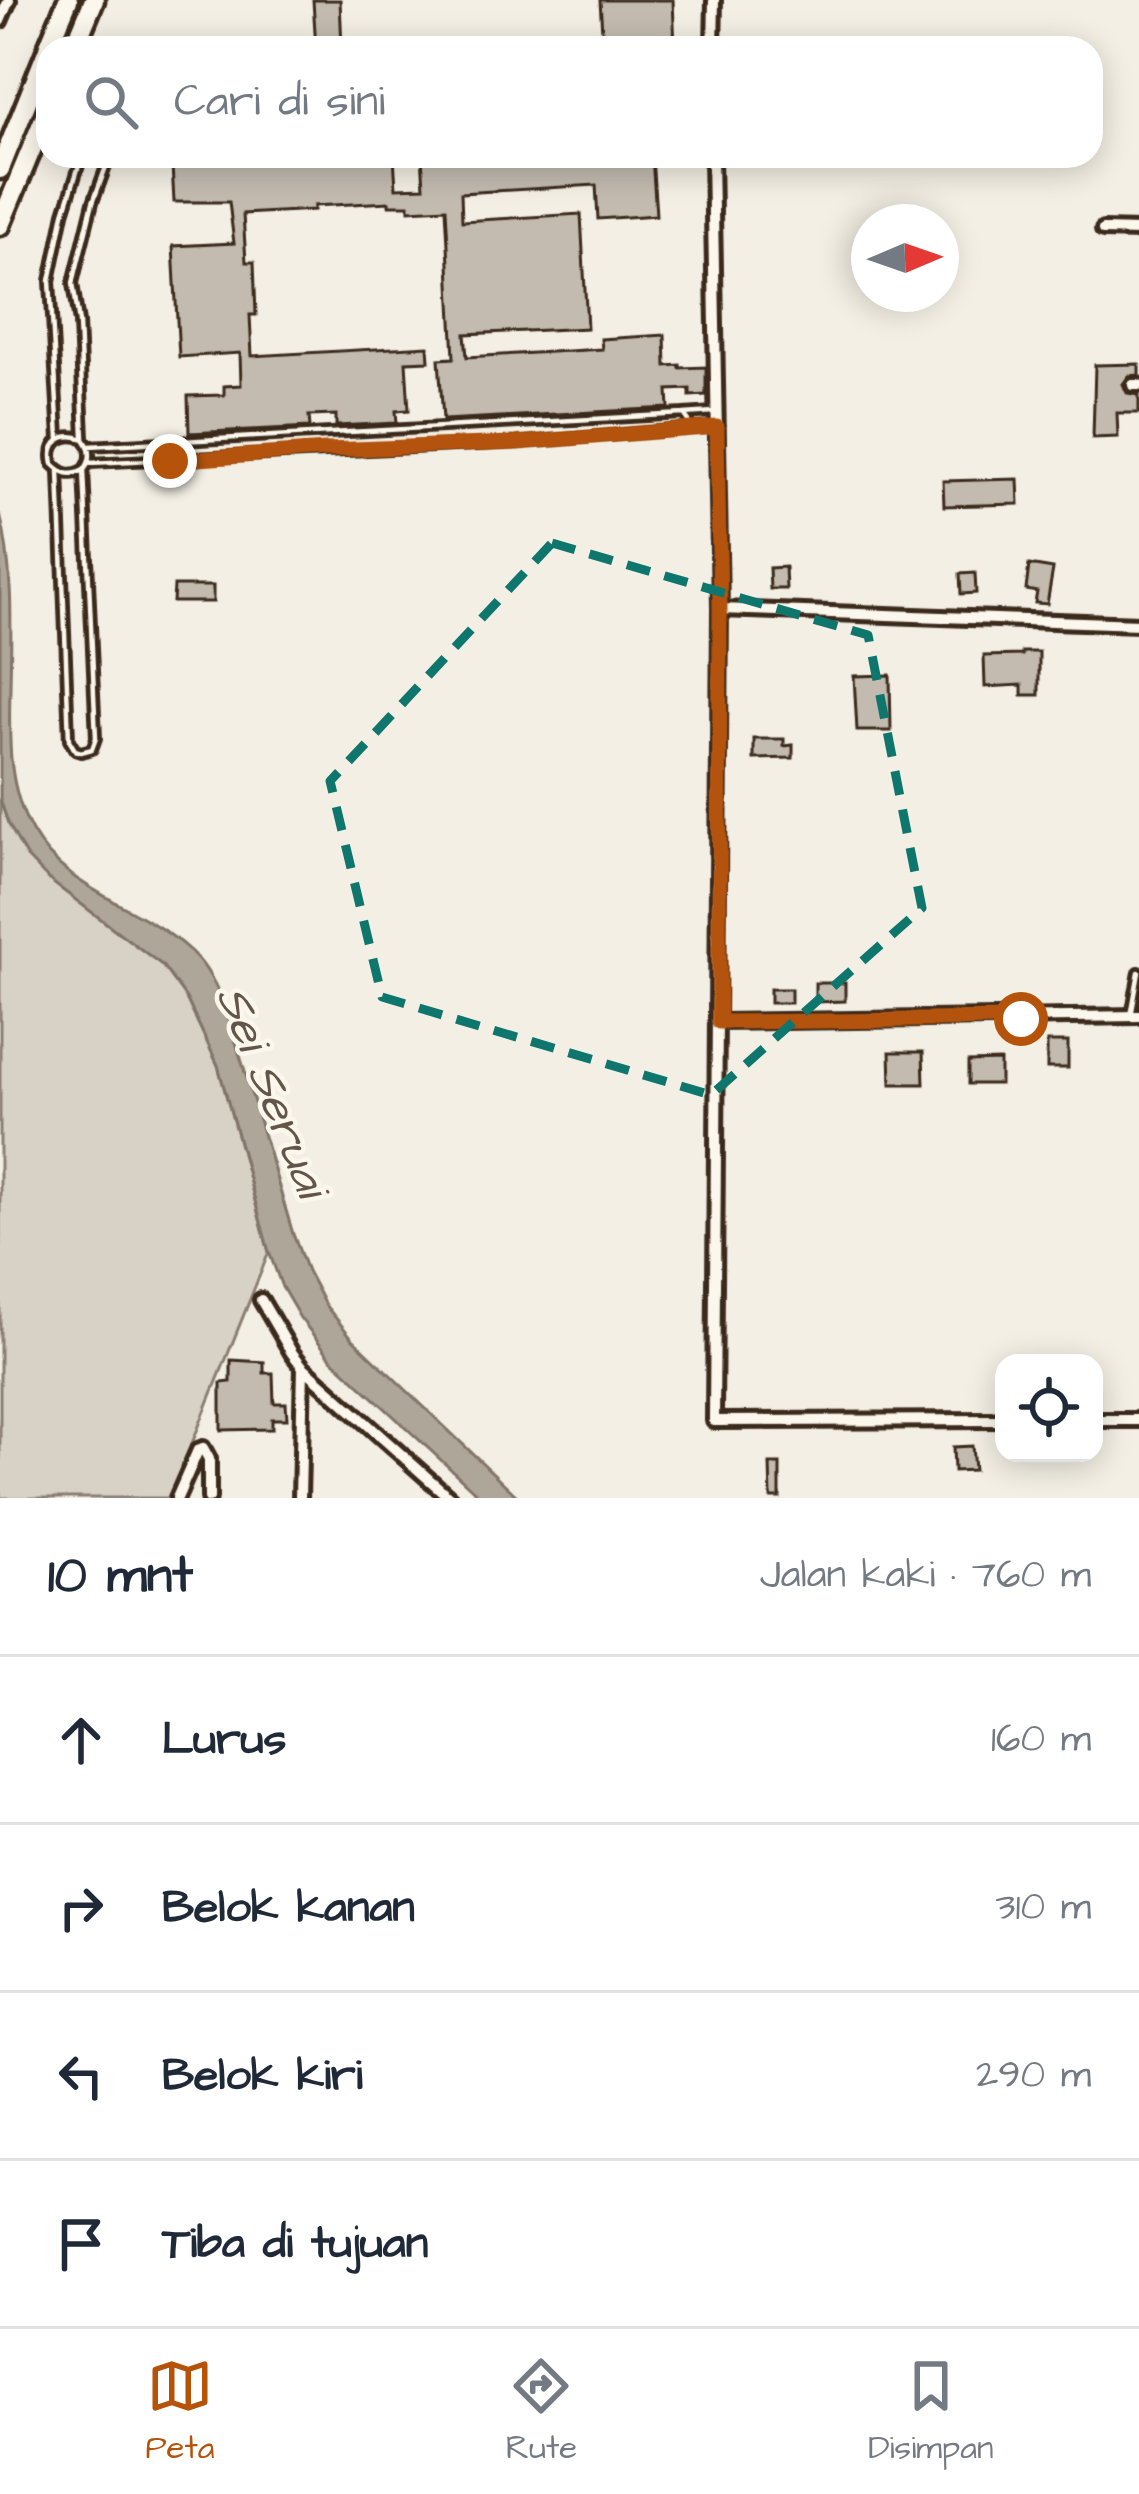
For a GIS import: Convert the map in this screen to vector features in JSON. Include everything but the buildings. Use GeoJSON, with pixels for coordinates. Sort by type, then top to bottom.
{"type":"FeatureCollection","features":[{"type":"Feature","properties":{"kind":"highway"},"geometry":{"type":"LineString","coordinates":[[53,36],[68,0]]}},
{"type":"Feature","properties":{"kind":"highway"},"geometry":{"type":"LineString","coordinates":[[79,36],[94,0]]}},
{"type":"Feature","properties":{"kind":"highway"},"geometry":{"type":"LineString","coordinates":[[0,169],[36,78]]}},
{"type":"Feature","properties":{"kind":"highway"},"geometry":{"type":"LineString","coordinates":[[0,225],[36,138]]}},
{"type":"Feature","properties":{"kind":"street"},"geometry":{"type":"LineString","coordinates":[[0,21],[9,0]]}},
{"type":"Feature","properties":{"kind":"street"},"geometry":{"type":"LineString","coordinates":[[713,36],[714,0]]}},
{"type":"Feature","properties":{"kind":"street"},"geometry":{"type":"LineString","coordinates":[[712,168],[720,609],[714,1421],[995,1420]]}},
{"type":"Feature","properties":{"kind":"street"},"geometry":{"type":"LineString","coordinates":[[1103,230],[1139,231]]}},
{"type":"Feature","properties":{"kind":"street"},"geometry":{"type":"LineString","coordinates":[[720,609],[1139,624]]}},
{"type":"Feature","properties":{"kind":"street"},"geometry":{"type":"LineString","coordinates":[[719,1022],[1135,1016]]}},
{"type":"Feature","properties":{"kind":"street"},"geometry":{"type":"LineString","coordinates":[[261,1300],[303,1367],[450,1498]]}},
{"type":"Feature","properties":{"kind":"street"},"geometry":{"type":"LineString","coordinates":[[300,1498],[303,1367]]}},
{"type":"Feature","properties":{"kind":"street"},"geometry":{"type":"LineString","coordinates":[[1103,1420],[1139,1420]]}},
{"type":"Feature","properties":{"kind":"street"},"geometry":{"type":"LineString","coordinates":[[176,1498],[201,1448],[209,1460],[209,1498]]}},
{"type":"Feature","properties":{"kind":"lane"},"geometry":{"type":"LineString","coordinates":[[80,168],[64,213],[50,281],[59,439],[53,464],[76,474],[90,463],[84,439],[73,283],[105,168]]}},
{"type":"Feature","properties":{"kind":"lane"},"geometry":{"type":"LineString","coordinates":[[89,446],[716,412]]}},
{"type":"Feature","properties":{"kind":"lane"},"geometry":{"type":"LineString","coordinates":[[684,414],[689,421],[685,430]]}},
{"type":"Feature","properties":{"kind":"lane"},"geometry":{"type":"LineString","coordinates":[[90,463],[516,443],[717,427]]}},
{"type":"Feature","properties":{"kind":"lane"},"geometry":{"type":"LineString","coordinates":[[59,439],[67,435],[84,439]]}},
{"type":"Feature","properties":{"kind":"lane"},"geometry":{"type":"LineString","coordinates":[[59,470],[70,740],[81,752],[92,749],[96,738],[84,470]]}},
{"type":"Feature","properties":{"kind":"lane"},"geometry":{"type":"LineString","coordinates":[[1135,1016],[1139,971]]}},
{"type":"Feature","properties":{"kind":"highlighted area"},"geometry":{"type":"Polygon","coordinates":[[[552,543],[868,635],[922,908],[711,1095],[382,997],[330,781],[552,543]]]}},
{"type":"Feature","properties":{"kind":"shaded area"},"geometry":{"type":"Polygon","coordinates":[[[0,514],[11,601],[11,761],[18,797],[32,831],[66,871],[179,941],[203,965],[228,1015],[293,1234],[325,1305],[352,1338],[519,1498],[482,1498],[332,1359],[300,1318],[269,1252],[218,1065],[186,998],[162,965],[48,879],[26,856],[8,823],[0,799],[0,514]]]}},
{"type":"Feature","properties":{"kind":"shaded area"},"geometry":{"type":"Polygon","coordinates":[[[0,799],[8,823],[48,879],[162,965],[186,998],[218,1065],[269,1252],[170,1498],[0,1498],[0,799]]]}},
{"type":"Feature","properties":{"kind":"route"},"geometry":{"type":"LineString","coordinates":[[170,461],[717,427],[719,1022],[1021,1019]]}},
{"type":"Feature","properties":{"kind":"water label","name":"Sei Seruai"},"geometry":{"type":"Point","coordinates":[274,1090]}}]}
